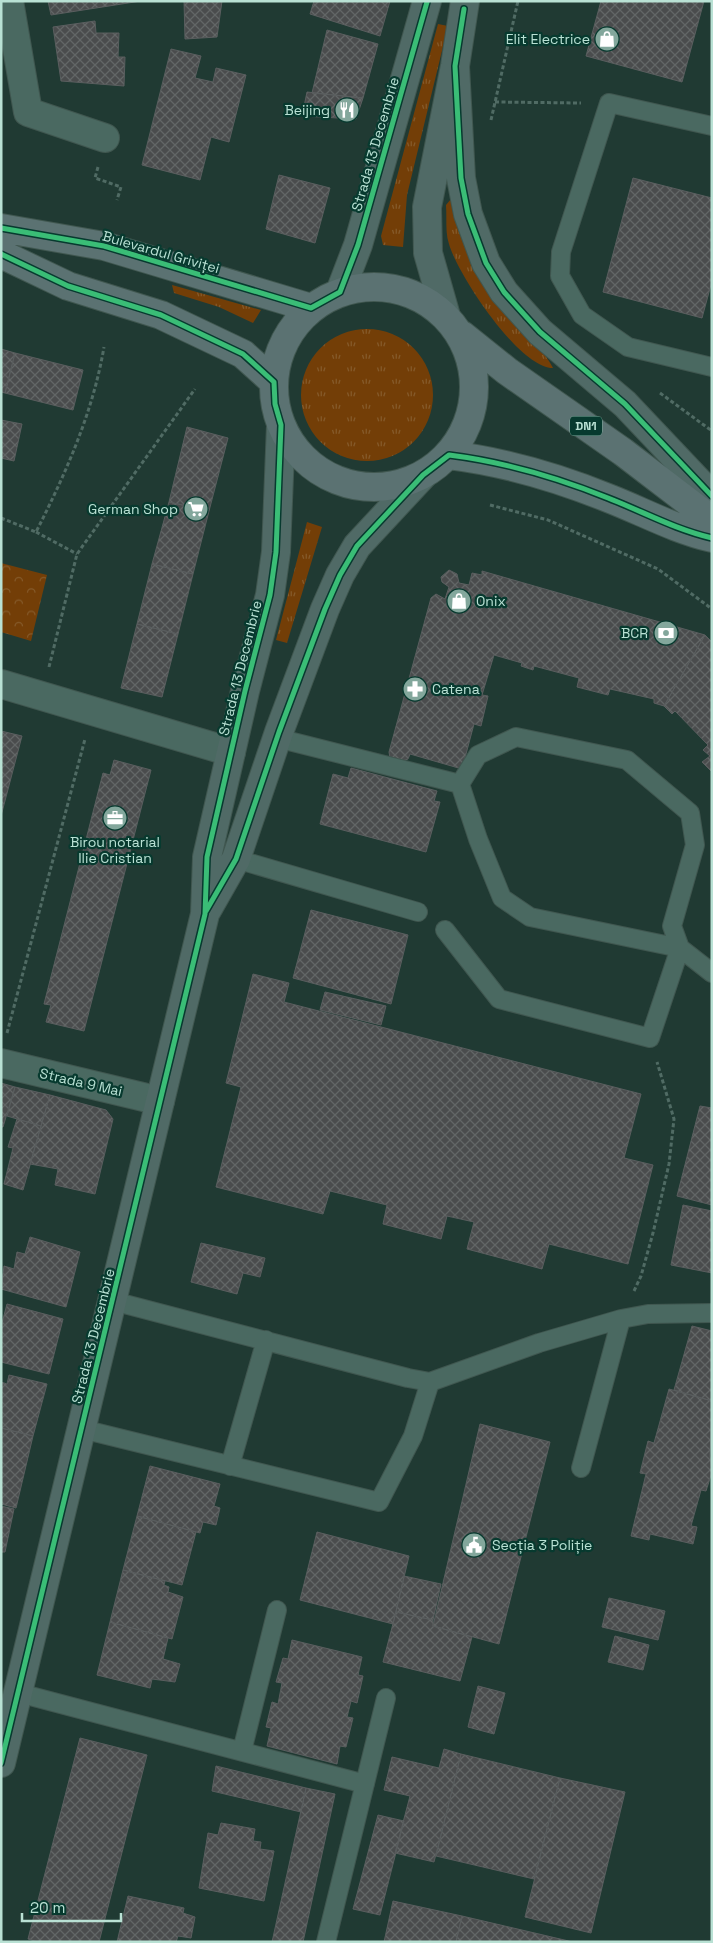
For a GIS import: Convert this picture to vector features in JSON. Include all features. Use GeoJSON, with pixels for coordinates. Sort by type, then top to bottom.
{"type":"FeatureCollection","features":[{"type":"Feature","properties":{"kind":"main road","name":"Strada 13 Decembrie"},"geometry":{"type":"LineString","coordinates":[[340,292],[358,245],[427,1]]}},
{"type":"Feature","properties":{"kind":"main road"},"geometry":{"type":"LineString","coordinates":[[453,324],[428,253],[427,207],[456,66],[465,1]]}},
{"type":"Feature","properties":{"kind":"main road"},"geometry":{"type":"LineString","coordinates":[[456,66],[461,178],[468,214],[486,263],[504,292],[540,332],[625,404],[712,496]]}},
{"type":"Feature","properties":{"kind":"main road","name":"Bulevardul Griviței"},"geometry":{"type":"LineString","coordinates":[[1,228],[104,246],[311,308]]}},
{"type":"Feature","properties":{"kind":"main road"},"geometry":{"type":"LineString","coordinates":[[1,254],[68,286],[161,315],[243,354],[274,382]]}},
{"type":"Feature","properties":{"kind":"main road","name":"DN1"},"geometry":{"type":"LineString","coordinates":[[453,324],[472,362],[475,395],[467,427],[449,455],[423,475],[391,486],[357,486],[325,475],[299,454],[281,425],[275,404],[274,382],[279,354],[292,329],[311,308],[340,292],[368,286],[396,288],[423,299],[453,324],[507,371],[624,452],[712,520]]}},
{"type":"Feature","properties":{"kind":"main road","name":"Strada 13 Decembrie"},"geometry":{"type":"LineString","coordinates":[[1,1763],[205,914],[207,857],[270,596],[276,552],[281,425]]}},
{"type":"Feature","properties":{"kind":"main road"},"geometry":{"type":"LineString","coordinates":[[449,455],[493,460],[544,474],[638,510],[681,530],[712,538]]}},
{"type":"Feature","properties":{"kind":"main road","name":"Strada 13 Decembrie"},"geometry":{"type":"LineString","coordinates":[[205,914],[236,859],[277,738],[325,608],[340,575],[357,546],[423,475]]}},
{"type":"Feature","properties":{"kind":"street"},"geometry":{"type":"LineString","coordinates":[[7,7],[28,112],[105,138]]}},
{"type":"Feature","properties":{"kind":"street"},"geometry":{"type":"LineString","coordinates":[[1,684],[231,752]]}},
{"type":"Feature","properties":{"kind":"street","name":"Strada 9 Mai"},"geometry":{"type":"LineString","coordinates":[[1,1063],[160,1101]]}},
{"type":"Feature","properties":{"kind":"lane"},"geometry":{"type":"LineString","coordinates":[[712,126],[609,103],[562,252],[560,276],[582,315],[628,347],[712,367]]}},
{"type":"Feature","properties":{"kind":"lane"},"geometry":{"type":"LineString","coordinates":[[445,930],[499,999],[650,1038],[680,948],[672,926],[695,845],[690,813],[627,760],[516,737],[478,755],[460,784],[478,839],[502,898],[530,917],[680,948],[712,973]]}},
{"type":"Feature","properties":{"kind":"lane"},"geometry":{"type":"LineString","coordinates":[[277,738],[460,784]]}},
{"type":"Feature","properties":{"kind":"lane"},"geometry":{"type":"LineString","coordinates":[[236,859],[418,912]]}},
{"type":"Feature","properties":{"kind":"lane"},"geometry":{"type":"LineString","coordinates":[[113,1302],[408,1378],[430,1382],[539,1343],[621,1319],[648,1314],[712,1313]]}},
{"type":"Feature","properties":{"kind":"lane"},"geometry":{"type":"LineString","coordinates":[[581,1468],[621,1319]]}},
{"type":"Feature","properties":{"kind":"lane"},"geometry":{"type":"LineString","coordinates":[[230,1466],[266,1340]]}},
{"type":"Feature","properties":{"kind":"lane"},"geometry":{"type":"LineString","coordinates":[[82,1429],[379,1502],[413,1436],[430,1382]]}},
{"type":"Feature","properties":{"kind":"lane"},"geometry":{"type":"LineString","coordinates":[[242,1751],[277,1610]]}},
{"type":"Feature","properties":{"kind":"lane"},"geometry":{"type":"LineString","coordinates":[[19,1693],[365,1784]]}},
{"type":"Feature","properties":{"kind":"lane"},"geometry":{"type":"LineString","coordinates":[[326,1942],[386,1698]]}},
{"type":"Feature","properties":{"kind":"path"},"geometry":{"type":"LineString","coordinates":[[489,127],[518,1]]}},
{"type":"Feature","properties":{"kind":"path"},"geometry":{"type":"LineString","coordinates":[[495,102],[609,103]]}},
{"type":"Feature","properties":{"kind":"path"},"geometry":{"type":"LineString","coordinates":[[105,138],[95,178],[121,187],[117,200]]}},
{"type":"Feature","properties":{"kind":"path"},"geometry":{"type":"LineString","coordinates":[[36,532],[68,468],[100,374],[104,347]]}},
{"type":"Feature","properties":{"kind":"path"},"geometry":{"type":"LineString","coordinates":[[42,696],[77,554],[195,389]]}},
{"type":"Feature","properties":{"kind":"path"},"geometry":{"type":"LineString","coordinates":[[490,505],[548,520],[658,569],[712,609]]}},
{"type":"Feature","properties":{"kind":"path"},"geometry":{"type":"LineString","coordinates":[[1,518],[36,532],[77,554]]}},
{"type":"Feature","properties":{"kind":"path"},"geometry":{"type":"LineString","coordinates":[[6,1035],[93,710]]}},
{"type":"Feature","properties":{"kind":"path"},"geometry":{"type":"LineString","coordinates":[[621,1319],[641,1276],[653,1233],[669,1164],[674,1119],[650,1038]]}},
{"type":"Feature","properties":{"kind":"green space"},"geometry":{"type":"Polygon","coordinates":[[[438,24],[448,26],[407,195],[403,247],[383,245],[381,236],[438,24]]]}},
{"type":"Feature","properties":{"kind":"green space"},"geometry":{"type":"Polygon","coordinates":[[[451,199],[499,305],[512,322],[548,359],[553,368],[539,364],[524,353],[508,337],[492,318],[464,276],[448,239],[446,205],[451,199]]]}},
{"type":"Feature","properties":{"kind":"green space"},"geometry":{"type":"Polygon","coordinates":[[[172,285],[261,310],[253,323],[219,307],[174,293],[172,285]]]}},
{"type":"Feature","properties":{"kind":"green space"},"geometry":{"type":"Polygon","coordinates":[[[367,329],[380,330],[392,334],[414,348],[428,370],[432,382],[432,408],[428,420],[414,442],[392,456],[380,460],[367,461],[354,460],[342,456],[320,442],[306,420],[302,408],[301,395],[302,382],[306,370],[320,348],[342,334],[354,330],[367,329]]]}},
{"type":"Feature","properties":{"kind":"green space"},"geometry":{"type":"Polygon","coordinates":[[[307,522],[322,527],[287,643],[276,640],[307,522]]]}},
{"type":"Feature","properties":{"kind":"green space"},"geometry":{"type":"Polygon","coordinates":[[[1,563],[47,575],[31,641],[1,632],[1,563]]]}},
{"type":"Feature","properties":{"kind":"building"},"geometry":{"type":"Polygon","coordinates":[[[48,1],[141,1],[51,15],[48,1]]]}},
{"type":"Feature","properties":{"kind":"building"},"geometry":{"type":"Polygon","coordinates":[[[184,1],[222,1],[217,37],[185,39],[184,1]]]}},
{"type":"Feature","properties":{"kind":"building"},"geometry":{"type":"Polygon","coordinates":[[[314,1],[390,1],[380,36],[310,14],[314,1]]]}},
{"type":"Feature","properties":{"kind":"building"},"geometry":{"type":"Polygon","coordinates":[[[601,1],[704,1],[682,82],[586,56],[601,1]]]}},
{"type":"Feature","properties":{"kind":"building"},"geometry":{"type":"Polygon","coordinates":[[[95,21],[96,33],[119,33],[118,57],[125,57],[124,86],[61,81],[53,27],[95,21]]]}},
{"type":"Feature","properties":{"kind":"building"},"geometry":{"type":"Polygon","coordinates":[[[327,30],[378,44],[363,98],[312,93],[327,30]]]}},
{"type":"Feature","properties":{"kind":"building"},"geometry":{"type":"Polygon","coordinates":[[[171,49],[201,56],[195,78],[213,82],[216,68],[246,75],[229,142],[211,137],[200,180],[142,165],[171,49]]]}},
{"type":"Feature","properties":{"kind":"building"},"geometry":{"type":"Polygon","coordinates":[[[307,92],[363,98],[356,119],[302,116],[307,92]]]}},
{"type":"Feature","properties":{"kind":"building"},"geometry":{"type":"Polygon","coordinates":[[[279,175],[330,188],[315,243],[266,229],[279,175]]]}},
{"type":"Feature","properties":{"kind":"building"},"geometry":{"type":"Polygon","coordinates":[[[633,178],[712,198],[712,281],[702,318],[603,292],[633,178]]]}},
{"type":"Feature","properties":{"kind":"building"},"geometry":{"type":"Polygon","coordinates":[[[1,349],[15,353],[5,393],[1,392],[1,349]]]}},
{"type":"Feature","properties":{"kind":"building"},"geometry":{"type":"Polygon","coordinates":[[[15,353],[83,370],[73,410],[5,393],[15,353]]]}},
{"type":"Feature","properties":{"kind":"building"},"geometry":{"type":"Polygon","coordinates":[[[1,420],[22,424],[14,461],[1,458],[1,420]]]}},
{"type":"Feature","properties":{"kind":"building"},"geometry":{"type":"Polygon","coordinates":[[[187,427],[228,438],[209,511],[169,502],[187,427]]]}},
{"type":"Feature","properties":{"kind":"building"},"geometry":{"type":"Polygon","coordinates":[[[169,502],[209,511],[193,574],[152,564],[169,502]]]}},
{"type":"Feature","properties":{"kind":"building"},"geometry":{"type":"Polygon","coordinates":[[[152,564],[193,574],[178,634],[137,624],[152,564]]]}},
{"type":"Feature","properties":{"kind":"building"},"geometry":{"type":"Polygon","coordinates":[[[449,570],[457,574],[459,583],[469,585],[472,573],[482,575],[482,571],[705,635],[664,706],[654,703],[654,699],[610,689],[608,695],[577,687],[579,678],[534,666],[533,670],[521,666],[522,663],[494,655],[482,695],[488,696],[481,726],[474,724],[462,769],[410,754],[408,759],[402,761],[390,758],[389,752],[431,598],[436,594],[445,599],[449,587],[442,582],[441,577],[449,570]]]}},
{"type":"Feature","properties":{"kind":"building"},"geometry":{"type":"Polygon","coordinates":[[[137,624],[178,634],[162,697],[121,688],[137,624]]]}},
{"type":"Feature","properties":{"kind":"building"},"geometry":{"type":"Polygon","coordinates":[[[705,635],[712,642],[712,772],[702,762],[710,756],[703,750],[708,745],[675,711],[672,714],[664,706],[705,635]]]}},
{"type":"Feature","properties":{"kind":"building"},"geometry":{"type":"Polygon","coordinates":[[[1,731],[22,736],[1,816],[1,731]]]}},
{"type":"Feature","properties":{"kind":"building"},"geometry":{"type":"Polygon","coordinates":[[[114,760],[151,770],[84,1031],[46,1022],[51,1005],[44,1004],[103,773],[110,775],[114,760]]]}},
{"type":"Feature","properties":{"kind":"building"},"geometry":{"type":"Polygon","coordinates":[[[351,768],[437,791],[434,801],[440,802],[426,852],[320,824],[333,774],[348,778],[351,768]]]}},
{"type":"Feature","properties":{"kind":"building"},"geometry":{"type":"Polygon","coordinates":[[[311,910],[408,935],[391,1004],[293,978],[311,910]]]}},
{"type":"Feature","properties":{"kind":"building"},"geometry":{"type":"Polygon","coordinates":[[[253,974],[289,983],[284,1002],[641,1094],[624,1158],[653,1165],[628,1264],[549,1244],[542,1269],[467,1249],[474,1222],[447,1216],[441,1239],[383,1224],[387,1205],[330,1191],[323,1214],[216,1187],[241,1087],[226,1083],[253,974]]]}},
{"type":"Feature","properties":{"kind":"building"},"geometry":{"type":"Polygon","coordinates":[[[325,992],[386,1006],[381,1025],[320,1010],[325,992]]]}},
{"type":"Feature","properties":{"kind":"building"},"geometry":{"type":"Polygon","coordinates":[[[1,1083],[15,1087],[3,1127],[1,1127],[1,1083]]]}},
{"type":"Feature","properties":{"kind":"building"},"geometry":{"type":"Polygon","coordinates":[[[15,1087],[50,1095],[41,1126],[7,1116],[15,1087]]]}},
{"type":"Feature","properties":{"kind":"building"},"geometry":{"type":"Polygon","coordinates":[[[50,1095],[106,1110],[113,1119],[95,1194],[55,1185],[58,1169],[30,1164],[50,1095]]]}},
{"type":"Feature","properties":{"kind":"building"},"geometry":{"type":"Polygon","coordinates":[[[700,1106],[712,1108],[712,1205],[677,1196],[700,1106]]]}},
{"type":"Feature","properties":{"kind":"building"},"geometry":{"type":"Polygon","coordinates":[[[17,1119],[41,1126],[23,1190],[4,1184],[13,1148],[8,1147],[17,1119]]]}},
{"type":"Feature","properties":{"kind":"building"},"geometry":{"type":"Polygon","coordinates":[[[683,1205],[712,1211],[712,1273],[671,1265],[683,1205]]]}},
{"type":"Feature","properties":{"kind":"building"},"geometry":{"type":"Polygon","coordinates":[[[30,1237],[80,1252],[66,1307],[1,1289],[4,1266],[14,1269],[17,1252],[25,1254],[30,1237]]]}},
{"type":"Feature","properties":{"kind":"building"},"geometry":{"type":"Polygon","coordinates":[[[201,1243],[265,1258],[260,1277],[243,1273],[237,1294],[191,1282],[201,1243]]]}},
{"type":"Feature","properties":{"kind":"building"},"geometry":{"type":"Polygon","coordinates":[[[7,1304],[63,1319],[49,1374],[1,1362],[1,1327],[7,1304]]]}},
{"type":"Feature","properties":{"kind":"building"},"geometry":{"type":"Polygon","coordinates":[[[692,1326],[712,1331],[712,1401],[674,1390],[692,1326]]]}},
{"type":"Feature","properties":{"kind":"building"},"geometry":{"type":"Polygon","coordinates":[[[9,1375],[47,1384],[33,1436],[1,1428],[1,1382],[7,1384],[9,1375]]]}},
{"type":"Feature","properties":{"kind":"building"},"geometry":{"type":"Polygon","coordinates":[[[669,1389],[712,1401],[710,1456],[712,1472],[706,1491],[701,1490],[691,1526],[697,1527],[693,1544],[650,1534],[649,1540],[631,1536],[646,1474],[640,1473],[648,1441],[654,1443],[669,1389]]]}},
{"type":"Feature","properties":{"kind":"building"},"geometry":{"type":"Polygon","coordinates":[[[480,1424],[550,1442],[499,1644],[433,1626],[480,1424]]]}},
{"type":"Feature","properties":{"kind":"building"},"geometry":{"type":"Polygon","coordinates":[[[1,1428],[33,1436],[16,1508],[1,1504],[1,1428]]]}},
{"type":"Feature","properties":{"kind":"building"},"geometry":{"type":"Polygon","coordinates":[[[150,1466],[220,1484],[214,1506],[220,1508],[216,1525],[203,1522],[200,1533],[137,1516],[150,1466]]]}},
{"type":"Feature","properties":{"kind":"building"},"geometry":{"type":"Polygon","coordinates":[[[1,1506],[14,1509],[5,1552],[2,1552],[1,1555],[1,1506]]]}},
{"type":"Feature","properties":{"kind":"building"},"geometry":{"type":"Polygon","coordinates":[[[137,1516],[196,1532],[182,1585],[123,1570],[137,1516]]]}},
{"type":"Feature","properties":{"kind":"building"},"geometry":{"type":"Polygon","coordinates":[[[317,1532],[409,1556],[393,1624],[300,1600],[317,1532]]]}},
{"type":"Feature","properties":{"kind":"building"},"geometry":{"type":"Polygon","coordinates":[[[123,1570],[165,1581],[164,1585],[169,1587],[168,1592],[183,1597],[172,1639],[110,1622],[123,1570]]]}},
{"type":"Feature","properties":{"kind":"building"},"geometry":{"type":"Polygon","coordinates":[[[404,1576],[441,1584],[433,1620],[396,1612],[404,1576]]]}},
{"type":"Feature","properties":{"kind":"building"},"geometry":{"type":"Polygon","coordinates":[[[609,1598],[665,1611],[658,1640],[602,1627],[609,1598]]]}},
{"type":"Feature","properties":{"kind":"building"},"geometry":{"type":"Polygon","coordinates":[[[396,1612],[433,1620],[433,1626],[472,1637],[460,1681],[383,1662],[396,1612]]]}},
{"type":"Feature","properties":{"kind":"building"},"geometry":{"type":"Polygon","coordinates":[[[110,1622],[168,1638],[163,1659],[180,1664],[175,1682],[152,1679],[150,1688],[97,1675],[110,1622]]]}},
{"type":"Feature","properties":{"kind":"building"},"geometry":{"type":"Polygon","coordinates":[[[615,1636],[649,1645],[643,1670],[608,1662],[615,1636]]]}},
{"type":"Feature","properties":{"kind":"building"},"geometry":{"type":"Polygon","coordinates":[[[292,1640],[362,1657],[358,1675],[363,1676],[357,1703],[351,1701],[347,1717],[353,1718],[346,1747],[340,1746],[337,1764],[267,1746],[271,1728],[266,1727],[272,1702],[278,1704],[282,1683],[276,1682],[283,1658],[288,1659],[292,1640]]]}},
{"type":"Feature","properties":{"kind":"building"},"geometry":{"type":"Polygon","coordinates":[[[478,1686],[505,1693],[494,1734],[468,1727],[478,1686]]]}},
{"type":"Feature","properties":{"kind":"building"},"geometry":{"type":"Polygon","coordinates":[[[80,1738],[147,1755],[99,1942],[38,1942],[28,1939],[80,1738]]]}},
{"type":"Feature","properties":{"kind":"building"},"geometry":{"type":"Polygon","coordinates":[[[444,1749],[461,1754],[434,1862],[395,1853],[410,1796],[384,1790],[392,1757],[439,1768],[444,1749]]]}},
{"type":"Feature","properties":{"kind":"building"},"geometry":{"type":"Polygon","coordinates":[[[461,1754],[560,1778],[534,1879],[436,1856],[461,1754]]]}},
{"type":"Feature","properties":{"kind":"building"},"geometry":{"type":"Polygon","coordinates":[[[216,1766],[306,1788],[301,1812],[212,1791],[216,1766]]]}},
{"type":"Feature","properties":{"kind":"building"},"geometry":{"type":"Polygon","coordinates":[[[560,1778],[625,1792],[591,1933],[525,1917],[560,1778]]]}},
{"type":"Feature","properties":{"kind":"building"},"geometry":{"type":"Polygon","coordinates":[[[306,1788],[335,1794],[303,1942],[272,1942],[306,1788]]]}},
{"type":"Feature","properties":{"kind":"building"},"geometry":{"type":"Polygon","coordinates":[[[378,1815],[404,1821],[380,1915],[353,1909],[378,1815]]]}},
{"type":"Feature","properties":{"kind":"building"},"geometry":{"type":"Polygon","coordinates":[[[221,1823],[255,1829],[253,1841],[261,1842],[260,1849],[274,1851],[264,1901],[199,1888],[208,1833],[218,1835],[221,1823]]]}},
{"type":"Feature","properties":{"kind":"building"},"geometry":{"type":"Polygon","coordinates":[[[128,1896],[184,1908],[183,1913],[195,1917],[191,1938],[178,1936],[176,1942],[117,1942],[128,1896]]]}},
{"type":"Feature","properties":{"kind":"building"},"geometry":{"type":"Polygon","coordinates":[[[393,1901],[462,1916],[456,1942],[384,1942],[393,1901]]]}},
{"type":"Feature","properties":{"kind":"building"},"geometry":{"type":"Polygon","coordinates":[[[462,1916],[573,1942],[456,1942],[462,1916]]]}},
{"type":"Feature","properties":{"kind":"cycle path"},"geometry":{"type":"LineString","coordinates":[[1,228],[104,246],[311,308],[340,292],[358,245],[427,2]]}},
{"type":"Feature","properties":{"kind":"cycle path"},"geometry":{"type":"LineString","coordinates":[[464,9],[455,66],[461,178],[468,214],[486,263],[504,292],[540,332],[625,404],[712,496]]}},
{"type":"Feature","properties":{"kind":"cycle path"},"geometry":{"type":"LineString","coordinates":[[1,254],[68,286],[161,315],[243,354],[274,382],[275,404],[281,425],[276,552],[270,595],[245,691],[207,857],[205,914],[1,1763]]}},
{"type":"Feature","properties":{"kind":"cycle path"},"geometry":{"type":"LineString","coordinates":[[206,911],[236,859],[279,732],[325,609],[340,575],[357,546],[423,475],[449,455],[510,466],[550,477],[608,498],[672,525],[712,538]]}},
{"type":"Feature","properties":{"kind":"place","name":"Elit Electrice"},"geometry":{"type":"Point","coordinates":[607,39]}},
{"type":"Feature","properties":{"kind":"place","name":"Beijing"},"geometry":{"type":"Point","coordinates":[347,110]}},
{"type":"Feature","properties":{"kind":"place","name":"German Shop"},"geometry":{"type":"Point","coordinates":[196,509]}},
{"type":"Feature","properties":{"kind":"place","name":"Onix"},"geometry":{"type":"Point","coordinates":[459,601]}},
{"type":"Feature","properties":{"kind":"place","name":"BCR"},"geometry":{"type":"Point","coordinates":[666,633]}},
{"type":"Feature","properties":{"kind":"place","name":"Catena"},"geometry":{"type":"Point","coordinates":[415,689]}},
{"type":"Feature","properties":{"kind":"place","name":"Birou notarial Ilie Cristian"},"geometry":{"type":"Point","coordinates":[115,818]}},
{"type":"Feature","properties":{"kind":"place","name":"Secția 3 Poliție"},"geometry":{"type":"Point","coordinates":[474,1545]}}]}
